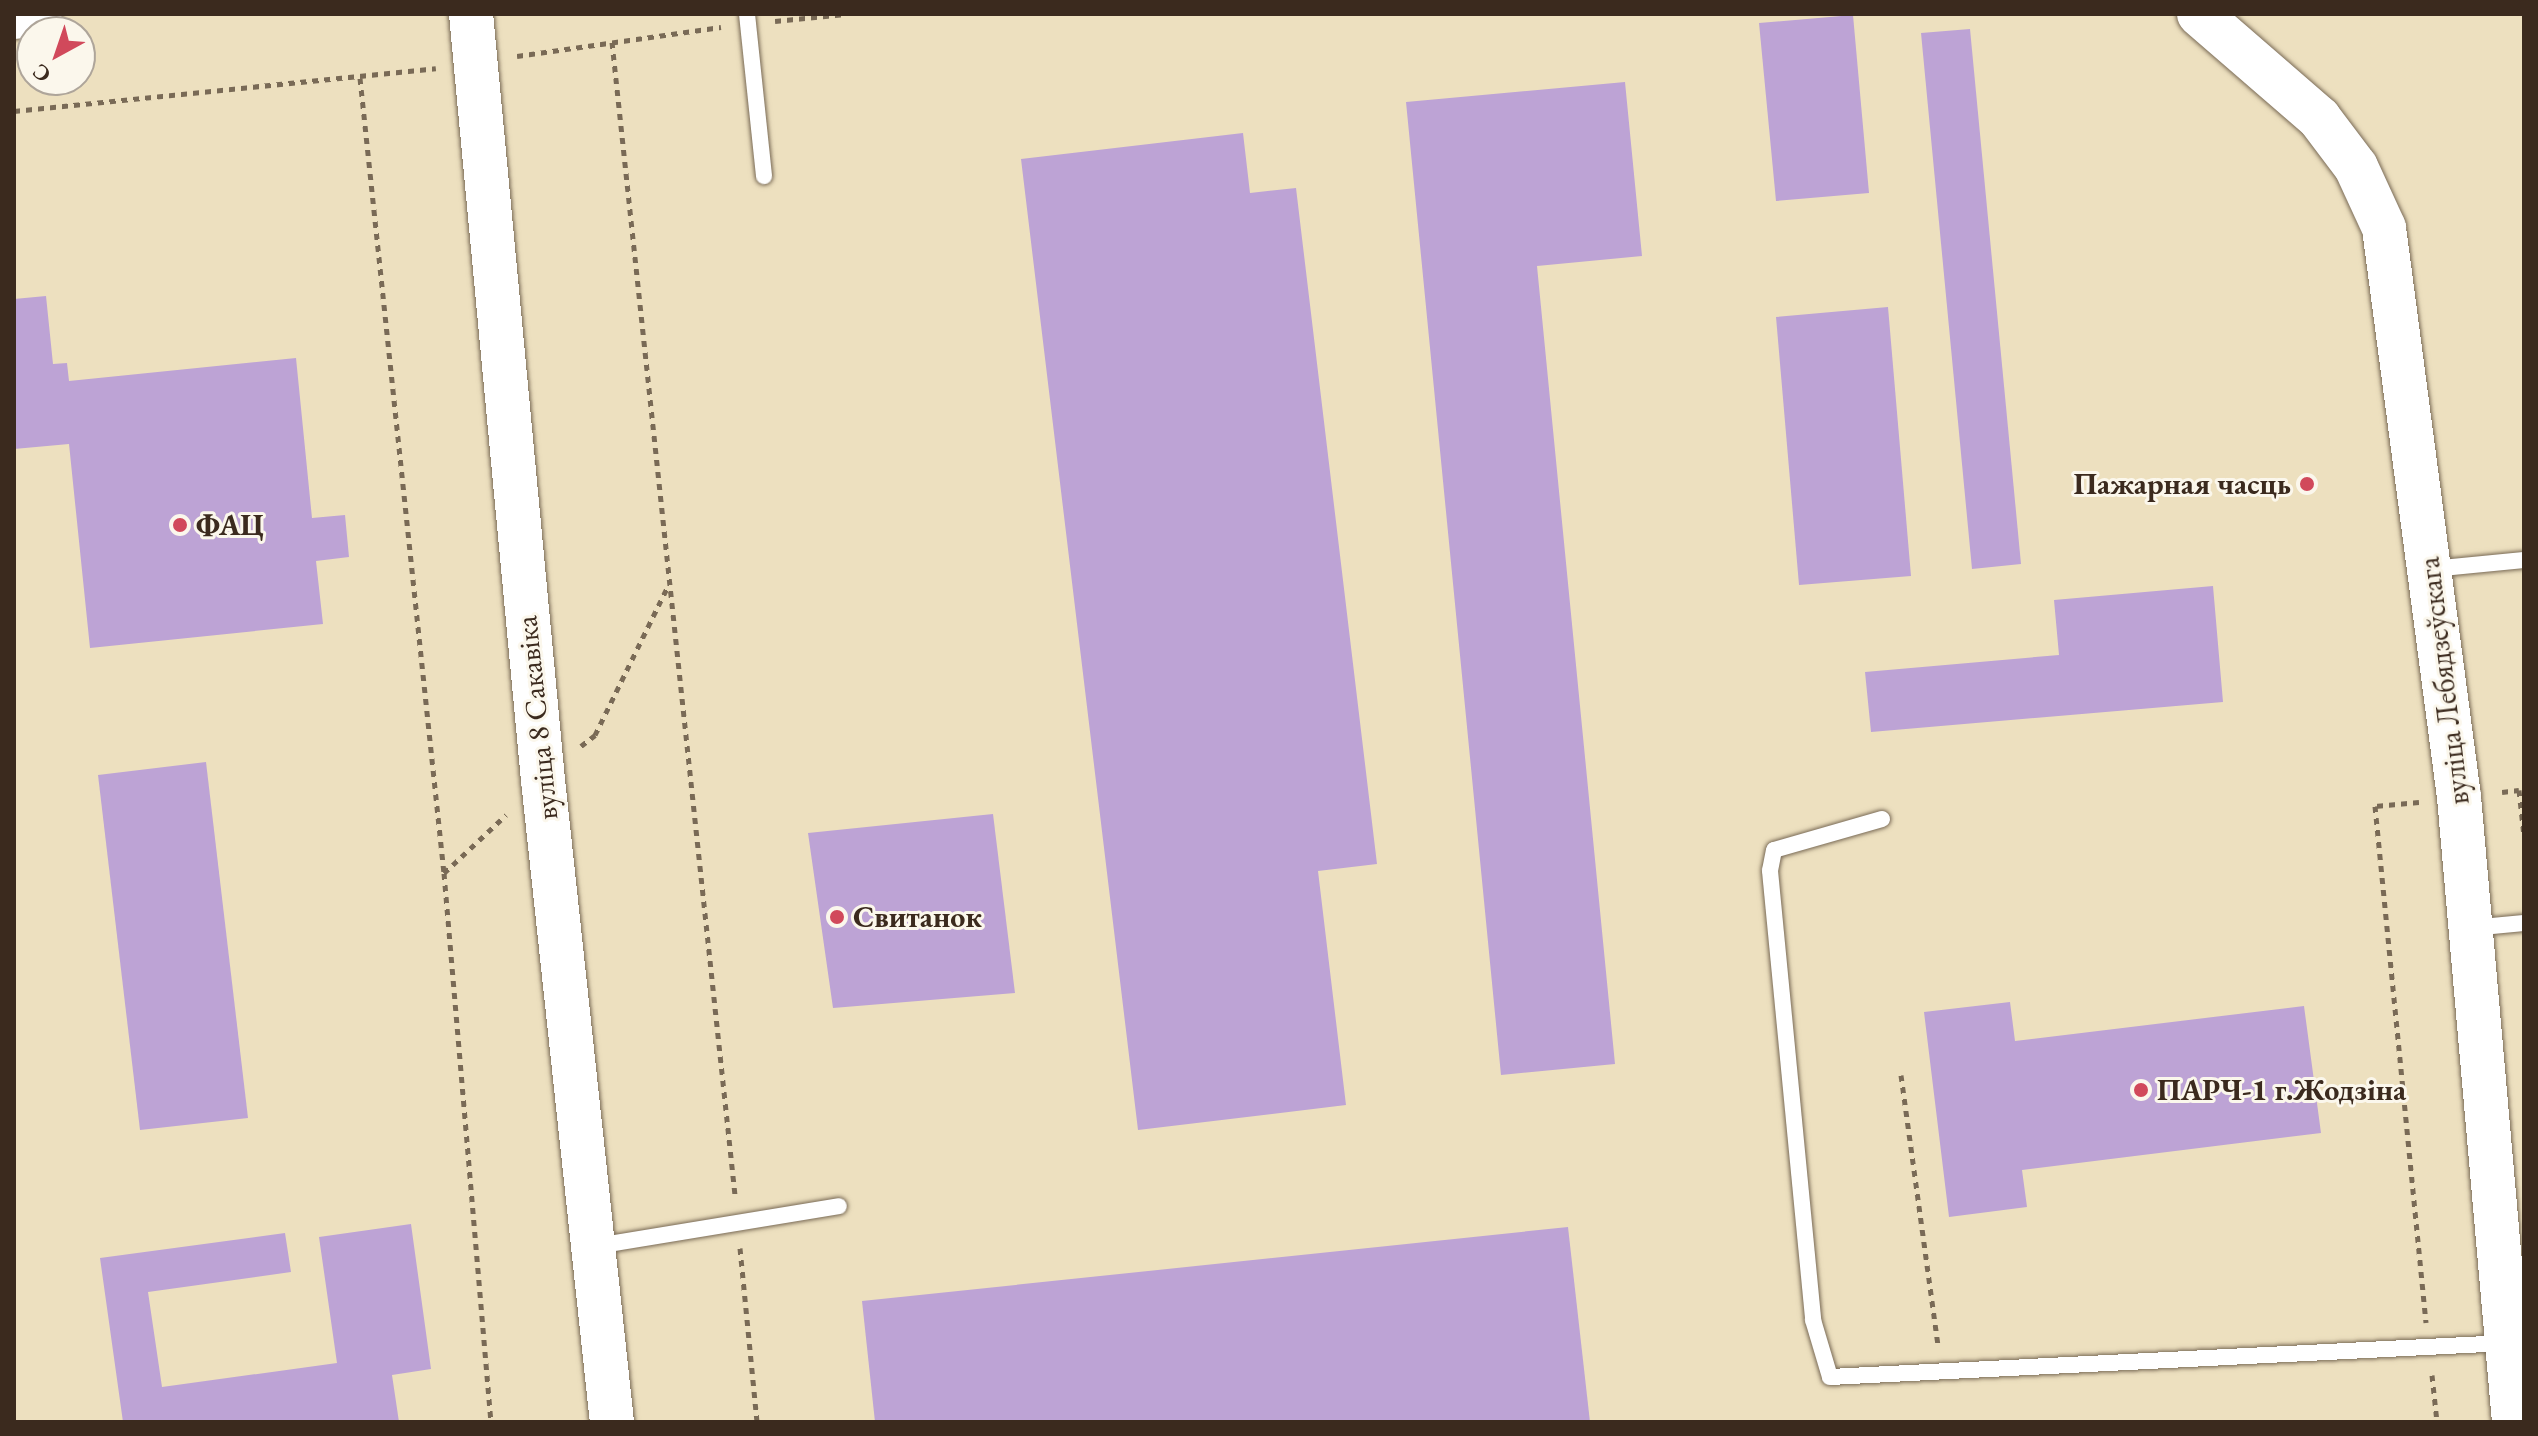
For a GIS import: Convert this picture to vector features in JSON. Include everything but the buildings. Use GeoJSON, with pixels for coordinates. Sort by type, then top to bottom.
{"type":"FeatureCollection","features":[{"type":"Feature","properties":{"kind":"main road"},"geometry":{"type":"LineString","coordinates":[[14,17],[40,14]]}},
{"type":"Feature","properties":{"kind":"main road","name":"вуліца 8 Сакавіка"},"geometry":{"type":"LineString","coordinates":[[471,14],[541,764],[612,1422]]}},
{"type":"Feature","properties":{"kind":"main road","name":"вуліца Лебядзеўскага"},"geometry":{"type":"LineString","coordinates":[[2199,14],[2319,118],[2356,167],[2384,228],[2430,569],[2470,928],[2514,1422]]}},
{"type":"Feature","properties":{"kind":"lane"},"geometry":{"type":"LineString","coordinates":[[748,19],[764,176]]}},
{"type":"Feature","properties":{"kind":"lane"},"geometry":{"type":"LineString","coordinates":[[2430,569],[2524,560]]}},
{"type":"Feature","properties":{"kind":"lane"},"geometry":{"type":"LineString","coordinates":[[1882,819],[1774,850],[1770,871],[1813,1320],[1830,1377],[2505,1343]]}},
{"type":"Feature","properties":{"kind":"lane"},"geometry":{"type":"LineString","coordinates":[[2470,928],[2524,923]]}},
{"type":"Feature","properties":{"kind":"lane"},"geometry":{"type":"LineString","coordinates":[[594,1247],[839,1206]]}},
{"type":"Feature","properties":{"kind":"path"},"geometry":{"type":"LineString","coordinates":[[14,111],[360,78],[475,63],[748,19],[846,14]]}},
{"type":"Feature","properties":{"kind":"path"},"geometry":{"type":"LineString","coordinates":[[612,42],[757,1422]]}},
{"type":"Feature","properties":{"kind":"path"},"geometry":{"type":"LineString","coordinates":[[360,78],[444,873],[491,1422]]}},
{"type":"Feature","properties":{"kind":"path"},"geometry":{"type":"LineString","coordinates":[[2502,792],[2519,790],[2524,836]]}},
{"type":"Feature","properties":{"kind":"path"},"geometry":{"type":"LineString","coordinates":[[2424,802],[2375,806],[2437,1422]]}},
{"type":"Feature","properties":{"kind":"path"},"geometry":{"type":"LineString","coordinates":[[1901,1075],[1942,1372]]}},
{"type":"Feature","properties":{"kind":"place","name":"Пажарная часць"},"geometry":{"type":"Point","coordinates":[2307,484]}},
{"type":"Feature","properties":{"kind":"place","name":"ФАЦ"},"geometry":{"type":"Point","coordinates":[180,525]}},
{"type":"Feature","properties":{"kind":"place","name":"Свитанок"},"geometry":{"type":"Point","coordinates":[837,917]}},
{"type":"Feature","properties":{"kind":"place","name":"ПАРЧ-1 г.Жодзіна"},"geometry":{"type":"Point","coordinates":[2141,1090]}}]}
